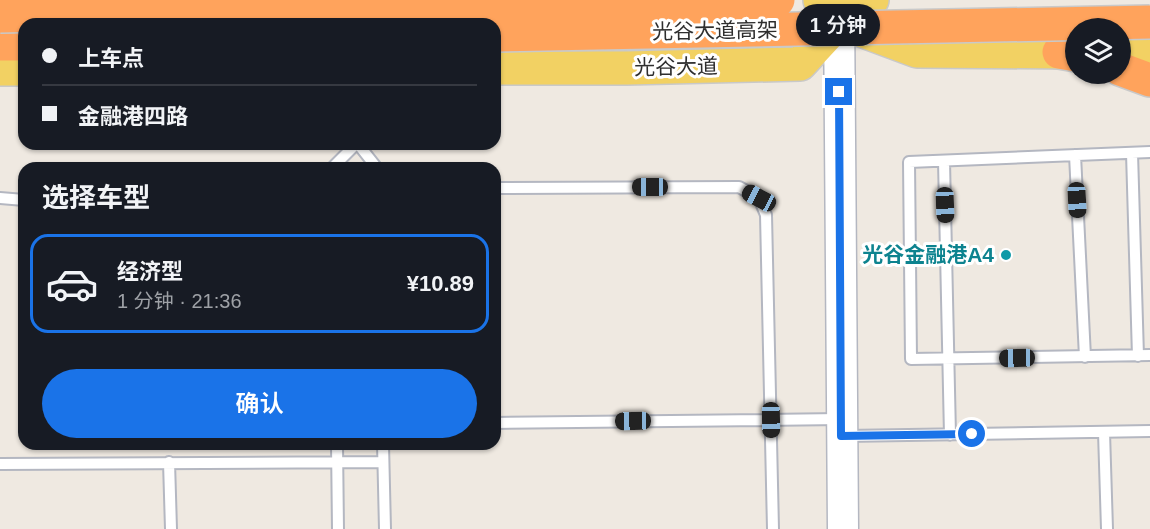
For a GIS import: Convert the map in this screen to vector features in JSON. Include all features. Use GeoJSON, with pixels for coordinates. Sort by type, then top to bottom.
{"type":"FeatureCollection","features":[{"type":"Feature","properties":{"kind":"highway","name":"光谷大道高架"},"geometry":{"type":"LineString","coordinates":[[0,16],[778,0]]}},
{"type":"Feature","properties":{"kind":"highway","name":"光谷大道高架"},"geometry":{"type":"LineString","coordinates":[[501,35],[1150,22]]}},
{"type":"Feature","properties":{"kind":"highway"},"geometry":{"type":"LineString","coordinates":[[0,44],[18,44]]}},
{"type":"Feature","properties":{"kind":"highway"},"geometry":{"type":"LineString","coordinates":[[1131,73],[1150,80]]}},
{"type":"Feature","properties":{"kind":"main road","name":"光谷大道"},"geometry":{"type":"LineString","coordinates":[[501,68],[800,64],[833,7],[872,0]]}},
{"type":"Feature","properties":{"kind":"main road"},"geometry":{"type":"LineString","coordinates":[[833,7],[917,51],[1065,53]]}},
{"type":"Feature","properties":{"kind":"main road"},"geometry":{"type":"LineString","coordinates":[[1131,52],[1150,52]]}},
{"type":"Feature","properties":{"kind":"main road"},"geometry":{"type":"LineString","coordinates":[[0,69],[18,69]]}},
{"type":"Feature","properties":{"kind":"street"},"geometry":{"type":"LineString","coordinates":[[833,7],[843,529]]}},
{"type":"Feature","properties":{"kind":"lane"},"geometry":{"type":"LineString","coordinates":[[338,162],[351,150]]}},
{"type":"Feature","properties":{"kind":"lane"},"geometry":{"type":"LineString","coordinates":[[362,150],[372,162]]}},
{"type":"Feature","properties":{"kind":"lane"},"geometry":{"type":"LineString","coordinates":[[1150,152],[909,162],[911,359],[1150,355]]}},
{"type":"Feature","properties":{"kind":"lane"},"geometry":{"type":"LineString","coordinates":[[1132,153],[1138,356]]}},
{"type":"Feature","properties":{"kind":"lane"},"geometry":{"type":"LineString","coordinates":[[1075,155],[1085,357]]}},
{"type":"Feature","properties":{"kind":"lane"},"geometry":{"type":"LineString","coordinates":[[944,160],[950,435]]}},
{"type":"Feature","properties":{"kind":"lane"},"geometry":{"type":"LineString","coordinates":[[501,188],[739,187],[759,198],[766,215],[773,529]]}},
{"type":"Feature","properties":{"kind":"lane"},"geometry":{"type":"LineString","coordinates":[[0,198],[18,200]]}},
{"type":"Feature","properties":{"kind":"lane"},"geometry":{"type":"LineString","coordinates":[[501,423],[771,420],[841,428],[950,435],[1150,431]]}},
{"type":"Feature","properties":{"kind":"lane"},"geometry":{"type":"LineString","coordinates":[[1104,432],[1107,529]]}},
{"type":"Feature","properties":{"kind":"lane"},"geometry":{"type":"LineString","coordinates":[[336,450],[338,529]]}},
{"type":"Feature","properties":{"kind":"lane"},"geometry":{"type":"LineString","coordinates":[[383,450],[385,529]]}},
{"type":"Feature","properties":{"kind":"lane"},"geometry":{"type":"LineString","coordinates":[[169,462],[171,529]]}},
{"type":"Feature","properties":{"kind":"lane"},"geometry":{"type":"LineString","coordinates":[[0,464],[383,462]]}},
{"type":"Feature","properties":{"kind":"place","name":"光谷金融港A4"},"geometry":{"type":"Point","coordinates":[1006,255]}},
{"type":"Feature","properties":{"kind":"route"},"geometry":{"type":"LineString","coordinates":[[839,92],[841,436],[972,434]]}}]}
